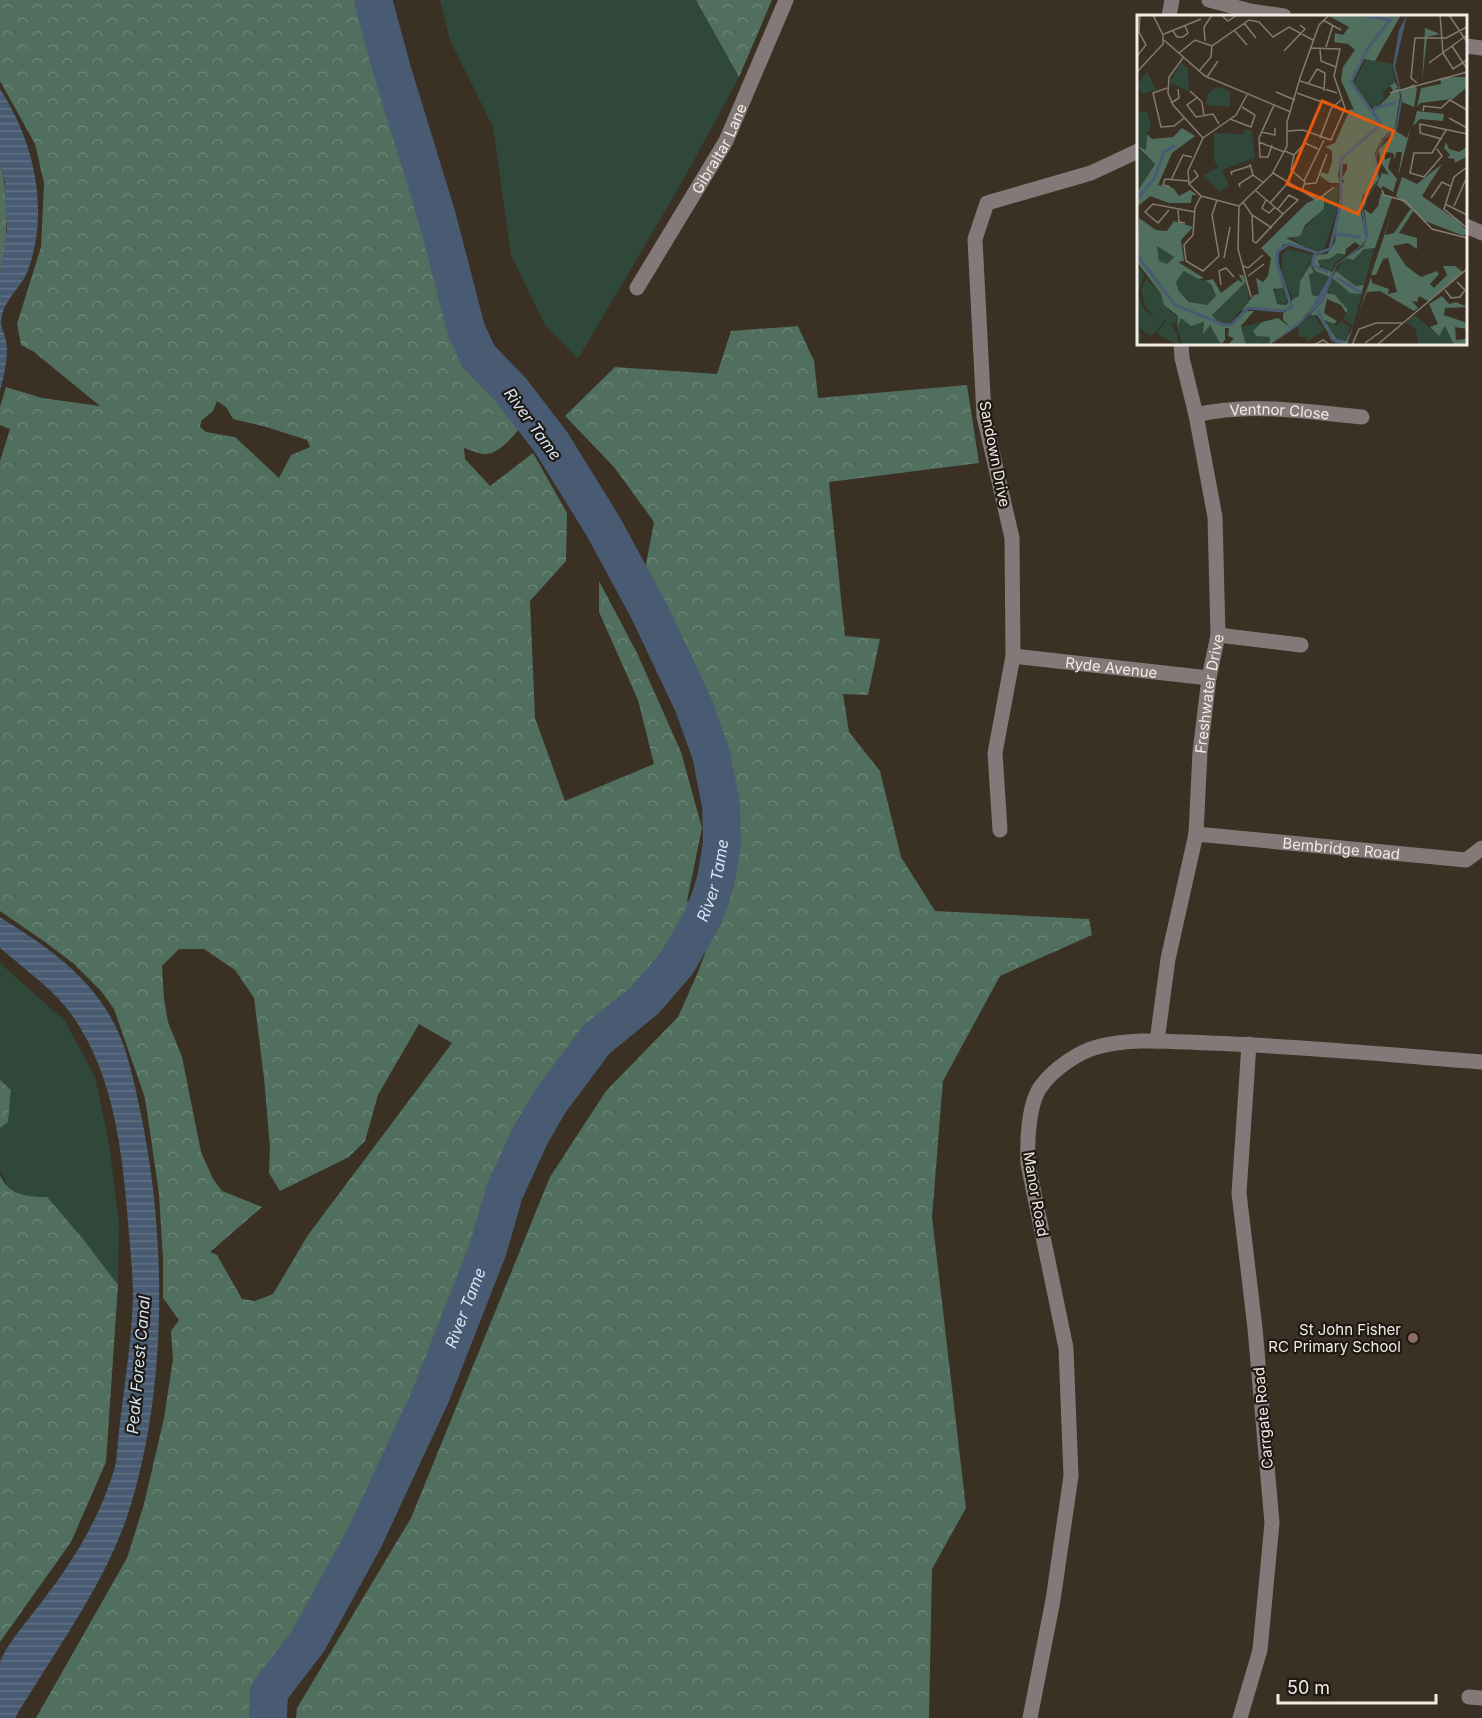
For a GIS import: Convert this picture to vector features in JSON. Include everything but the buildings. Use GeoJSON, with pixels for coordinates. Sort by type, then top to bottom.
{"type":"FeatureCollection","features":[{"type":"Feature","properties":{"kind":"street","name":"Gibraltar Lane"},"geometry":{"type":"LineString","coordinates":[[637,288],[726,141],[786,0]]}},
{"type":"Feature","properties":{"kind":"street"},"geometry":{"type":"LineString","coordinates":[[1169,15],[1172,0]]}},
{"type":"Feature","properties":{"kind":"street"},"geometry":{"type":"LineString","coordinates":[[1209,0],[1250,11],[1277,15]]}},
{"type":"Feature","properties":{"kind":"street"},"geometry":{"type":"LineString","coordinates":[[1467,46],[1482,48]]}},
{"type":"Feature","properties":{"kind":"street","name":"Sandown Drive"},"geometry":{"type":"LineString","coordinates":[[1000,830],[995,753],[1013,656],[1011,538],[984,416],[975,239],[987,203],[1091,173],[1137,151]]}},
{"type":"Feature","properties":{"kind":"street"},"geometry":{"type":"LineString","coordinates":[[1467,226],[1482,233]]}},
{"type":"Feature","properties":{"kind":"street","name":"Freshwater Drive"},"geometry":{"type":"LineString","coordinates":[[1157,1041],[1168,959],[1196,834],[1200,752],[1209,678],[1218,635],[1215,517],[1181,345]]}},
{"type":"Feature","properties":{"kind":"street","name":"Ventnor Close"},"geometry":{"type":"LineString","coordinates":[[1196,415],[1221,409],[1244,408],[1362,417]]}},
{"type":"Feature","properties":{"kind":"street"},"geometry":{"type":"LineString","coordinates":[[1218,635],[1301,645]]}},
{"type":"Feature","properties":{"kind":"street","name":"Ryde Avenue"},"geometry":{"type":"LineString","coordinates":[[1013,656],[1209,678]]}},
{"type":"Feature","properties":{"kind":"street","name":"Bembridge Road"},"geometry":{"type":"LineString","coordinates":[[1196,834],[1466,861],[1482,848]]}},
{"type":"Feature","properties":{"kind":"street","name":"Manor Road"},"geometry":{"type":"LineString","coordinates":[[1030,1718],[1053,1600],[1071,1476],[1066,1348],[1028,1164],[1027,1137],[1040,1086],[1056,1070],[1072,1059],[1095,1047],[1120,1042],[1249,1044],[1482,1062]]}},
{"type":"Feature","properties":{"kind":"street","name":"Carrgate Road"},"geometry":{"type":"LineString","coordinates":[[1240,1718],[1260,1650],[1272,1522],[1255,1328],[1239,1193],[1249,1044]]}},
{"type":"Feature","properties":{"kind":"green space"},"geometry":{"type":"Polygon","coordinates":[[[0,0],[360,0],[380,83],[394,77],[437,217],[466,329],[478,356],[511,390],[530,415],[499,449],[485,454],[464,448],[465,459],[490,486],[533,453],[567,513],[566,561],[530,601],[535,718],[565,801],[654,764],[638,700],[599,612],[599,581],[637,653],[681,752],[702,828],[687,901],[710,899],[701,921],[677,963],[645,1000],[596,1040],[549,1103],[530,1136],[504,1193],[488,1249],[431,1395],[364,1539],[308,1641],[269,1692],[268,1718],[36,1718],[127,1558],[144,1504],[164,1418],[173,1359],[171,1331],[179,1320],[163,1298],[159,1194],[145,1098],[114,1009],[101,991],[74,964],[0,911],[0,461],[10,429],[0,425],[0,407],[6,387],[42,398],[100,406],[34,352],[21,345],[17,324],[41,247],[44,183],[35,144],[0,81],[0,0]],[[217,401],[213,411],[201,421],[200,427],[206,432],[235,437],[279,478],[291,455],[310,447],[307,440],[233,419],[226,407],[217,401]],[[179,949],[162,966],[164,999],[168,1022],[182,1057],[201,1152],[213,1179],[222,1191],[262,1207],[210,1252],[217,1255],[242,1299],[255,1301],[273,1294],[308,1235],[452,1043],[419,1024],[378,1095],[365,1141],[349,1157],[280,1191],[269,1173],[270,1148],[264,1078],[254,998],[235,970],[204,949],[179,949]]]}},
{"type":"Feature","properties":{"kind":"green space"},"geometry":{"type":"Polygon","coordinates":[[[440,0],[696,0],[739,77],[685,177],[578,359],[545,325],[511,255],[493,127],[450,40],[440,0]]]}},
{"type":"Feature","properties":{"kind":"green space"},"geometry":{"type":"Polygon","coordinates":[[[696,0],[772,0],[739,77],[696,0]]]}},
{"type":"Feature","properties":{"kind":"green space"},"geometry":{"type":"Polygon","coordinates":[[[0,164],[7,218],[0,273],[0,164]]]}},
{"type":"Feature","properties":{"kind":"green space"},"geometry":{"type":"Polygon","coordinates":[[[798,326],[814,361],[818,398],[967,385],[979,463],[829,482],[845,636],[880,639],[868,695],[843,694],[849,732],[880,771],[901,857],[935,911],[1089,919],[1092,935],[1000,976],[943,1081],[932,1217],[966,1508],[932,1569],[929,1718],[296,1718],[297,1708],[411,1518],[550,1177],[606,1091],[678,1017],[731,885],[716,879],[722,843],[721,805],[711,754],[693,704],[640,595],[654,522],[614,467],[565,416],[615,367],[717,374],[731,331],[798,326]]]}},
{"type":"Feature","properties":{"kind":"green space"},"geometry":{"type":"Polygon","coordinates":[[[0,963],[65,1021],[95,1077],[109,1143],[119,1224],[118,1285],[83,1239],[26,1197],[8,1187],[0,1171],[0,1128],[8,1122],[11,1090],[0,1080],[0,963]]]}},
{"type":"Feature","properties":{"kind":"green space"},"geometry":{"type":"Polygon","coordinates":[[[0,1080],[11,1090],[8,1122],[0,1128],[0,1080]]]}},
{"type":"Feature","properties":{"kind":"green space"},"geometry":{"type":"Polygon","coordinates":[[[0,1175],[8,1187],[19,1194],[47,1197],[118,1285],[106,1462],[71,1542],[0,1642],[0,1175]]]}},
{"type":"Feature","properties":{"kind":"water"},"geometry":{"type":"Polygon","coordinates":[[[0,89],[12,109],[30,153],[38,200],[38,224],[35,247],[28,270],[8,301],[2,315],[1,325],[7,352],[0,391],[0,273],[7,229],[5,183],[0,164],[0,89]]]}},
{"type":"Feature","properties":{"kind":"water","name":"Peak Forest Canal"},"geometry":{"type":"Polygon","coordinates":[[[0,917],[45,947],[73,970],[97,996],[114,1022],[128,1059],[140,1110],[149,1158],[159,1261],[156,1367],[150,1419],[127,1517],[105,1569],[15,1718],[0,1718],[0,1663],[13,1640],[56,1583],[87,1534],[103,1500],[116,1463],[130,1340],[133,1289],[122,1165],[112,1109],[104,1081],[81,1029],[65,1006],[42,983],[0,948],[0,917]]]}},
{"type":"Feature","properties":{"kind":"waterway","name":"River Tame"},"geometry":{"type":"LineString","coordinates":[[268,1718],[269,1692],[308,1641],[364,1539],[431,1395],[488,1249],[504,1193],[530,1136],[549,1103],[596,1040],[645,1000],[677,963],[701,921],[710,899],[722,843],[721,805],[711,754],[693,704],[649,611],[603,526],[551,442],[511,390],[478,356],[466,329],[437,217],[373,0]]}},
{"type":"Feature","properties":{"kind":"place","name":"St John Fisher RC Primary School"},"geometry":{"type":"Point","coordinates":[1413,1338]}}]}
